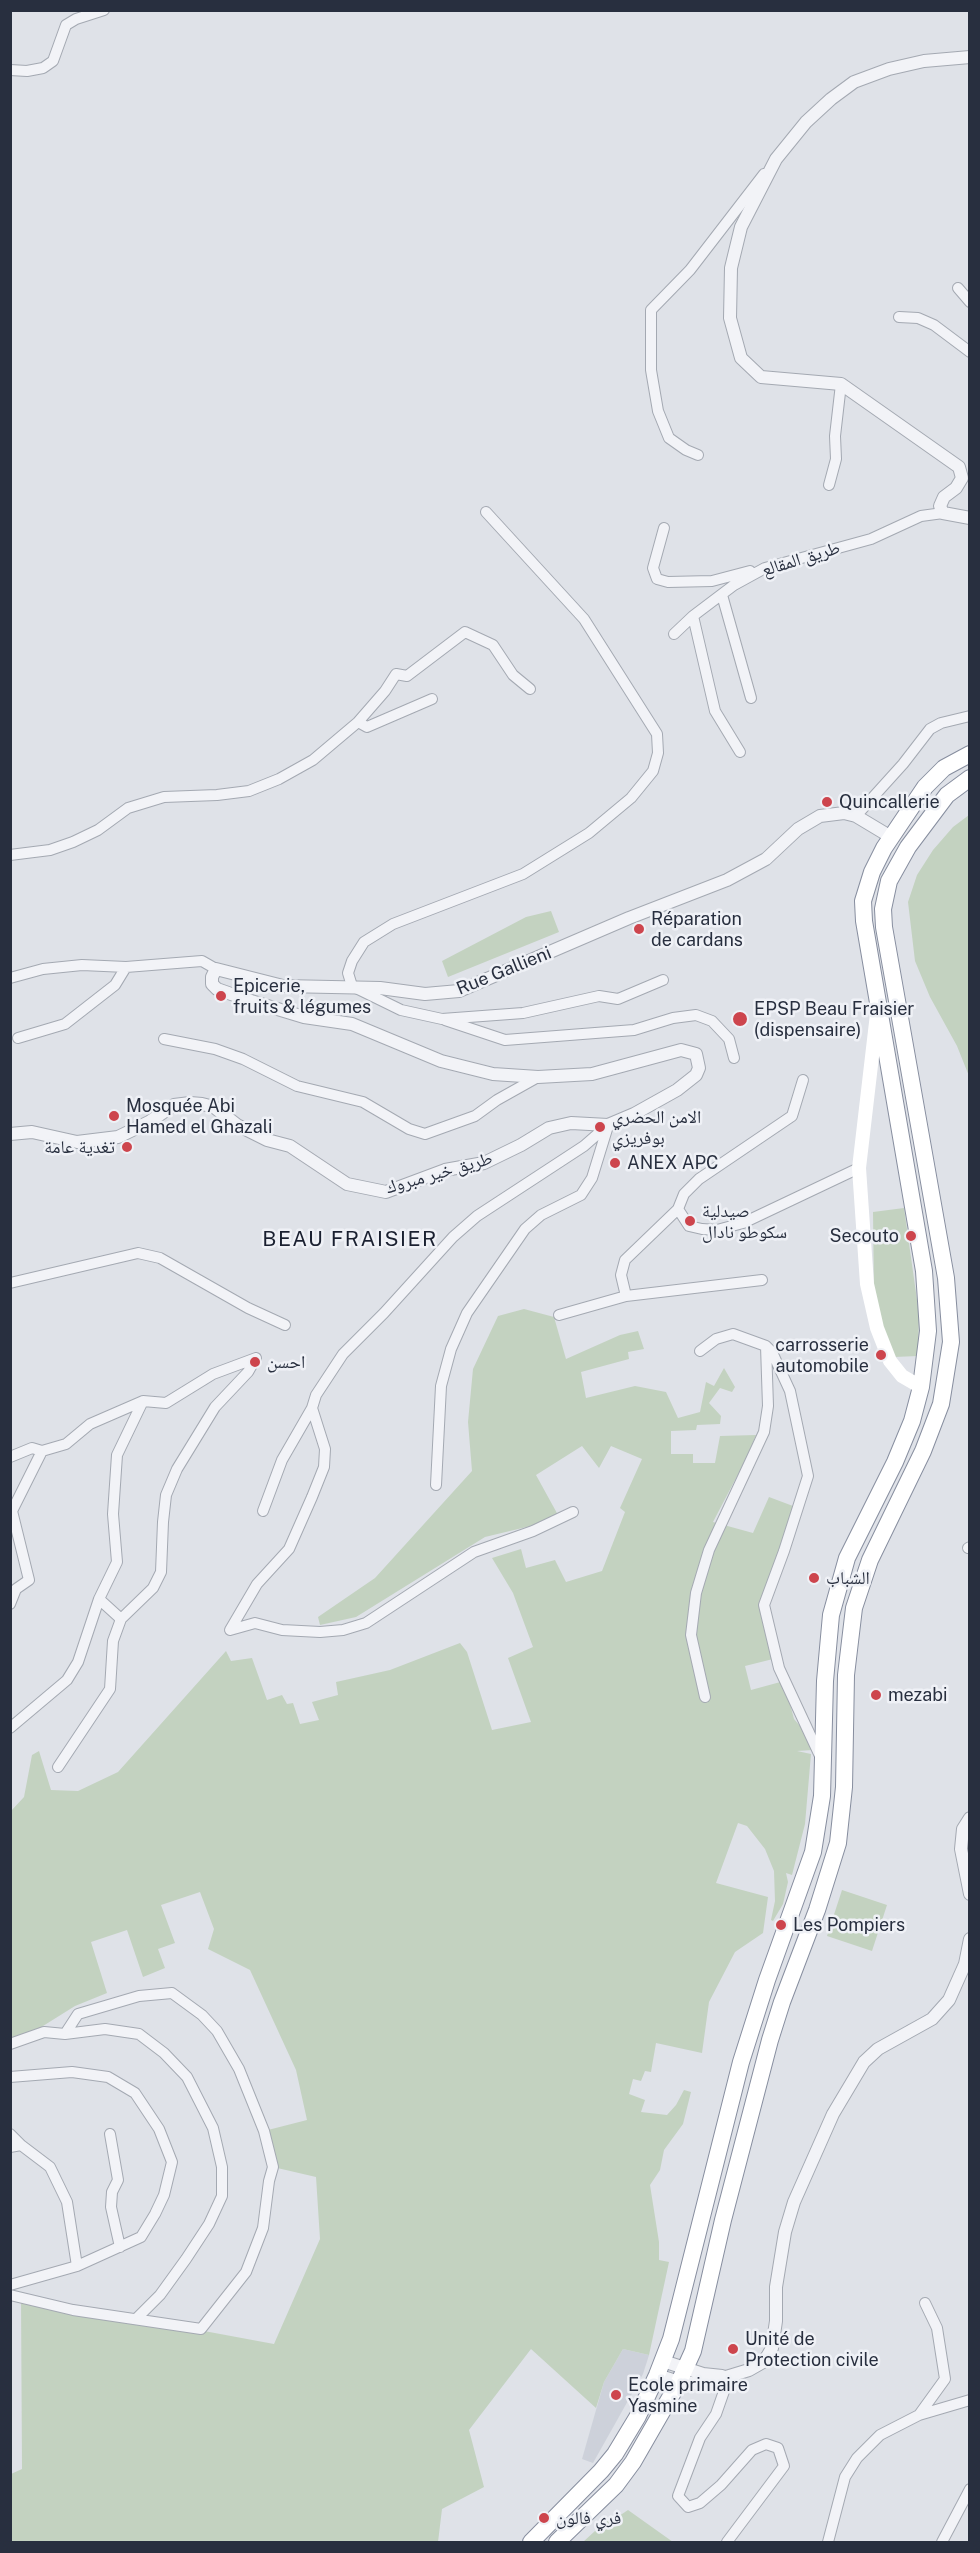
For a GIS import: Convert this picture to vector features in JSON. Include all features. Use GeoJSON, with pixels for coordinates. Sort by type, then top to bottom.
{"type":"FeatureCollection","features":[{"type":"Feature","properties":{"kind":"highway"},"geometry":{"type":"LineString","coordinates":[[531,2542],[602,2471],[623,2442],[660,2368],[671,2339],[741,2062],[763,1991],[813,1852],[820,1816],[828,1630],[836,1593],[854,1543],[902,1448],[921,1387],[928,1331],[926,1283],[864,921],[863,900],[872,872],[891,837],[926,787],[951,762],[969,754]]}},
{"type":"Feature","properties":{"kind":"highway"},"geometry":{"type":"LineString","coordinates":[[557,2542],[616,2484],[633,2462],[683,2375],[693,2351],[720,2230],[770,2040],[817,1910],[838,1843],[844,1800],[846,1675],[854,1608],[870,1560],[924,1450],[945,1388],[951,1342],[946,1278],[884,927],[883,909],[889,881],[908,847],[947,795],[969,778]]}},
{"type":"Feature","properties":{"kind":"highway"},"geometry":{"type":"LineString","coordinates":[[671,2339],[673,2348],[679,2354],[684,2355],[693,2351]]}},
{"type":"Feature","properties":{"kind":"main road"},"geometry":{"type":"LineString","coordinates":[[878,1003],[859,1168],[867,1284],[877,1328],[890,1361],[902,1376],[921,1387]]}},
{"type":"Feature","properties":{"kind":"street"},"geometry":{"type":"LineString","coordinates":[[10,70],[43,68],[53,62],[66,25],[76,19],[104,10]]}},
{"type":"Feature","properties":{"kind":"street"},"geometry":{"type":"LineString","coordinates":[[698,455],[669,438],[658,411],[651,370],[651,310],[690,270],[806,122],[831,99],[854,82],[889,69],[924,61],[969,57]]}},
{"type":"Feature","properties":{"kind":"street"},"geometry":{"type":"LineString","coordinates":[[776,159],[741,227],[731,268],[730,318],[741,358],[761,377],[841,384],[959,466],[962,478],[956,488],[944,497],[940,506],[943,513],[969,518]]}},
{"type":"Feature","properties":{"kind":"street"},"geometry":{"type":"LineString","coordinates":[[958,288],[969,302]]}},
{"type":"Feature","properties":{"kind":"street"},"geometry":{"type":"LineString","coordinates":[[899,317],[918,318],[934,325],[969,352]]}},
{"type":"Feature","properties":{"kind":"street"},"geometry":{"type":"LineString","coordinates":[[829,485],[836,459],[841,384]]}},
{"type":"Feature","properties":{"kind":"street"},"geometry":{"type":"LineString","coordinates":[[486,512],[584,619],[657,734],[658,753],[653,771],[632,798],[589,833],[523,874],[393,924],[364,942],[351,961],[348,973],[352,986],[401,1010],[442,1019],[505,1041],[634,1030],[673,1018],[696,1015],[712,1021],[729,1039],[734,1058]]}},
{"type":"Feature","properties":{"kind":"street","name":"طريق المقالع"},"geometry":{"type":"LineString","coordinates":[[674,634],[693,616],[734,585],[765,568],[871,539],[921,516],[943,513]]}},
{"type":"Feature","properties":{"kind":"street"},"geometry":{"type":"LineString","coordinates":[[664,528],[653,568],[657,579],[668,582],[712,581],[765,568]]}},
{"type":"Feature","properties":{"kind":"street"},"geometry":{"type":"LineString","coordinates":[[722,595],[751,698]]}},
{"type":"Feature","properties":{"kind":"street"},"geometry":{"type":"LineString","coordinates":[[693,616],[715,711],[740,752]]}},
{"type":"Feature","properties":{"kind":"street"},"geometry":{"type":"LineString","coordinates":[[10,855],[50,850],[73,842],[98,830],[128,808],[164,797],[249,791],[279,779],[313,760],[358,722],[385,691],[396,674],[407,676],[465,632],[493,645],[513,675],[530,689]]}},
{"type":"Feature","properties":{"kind":"street"},"geometry":{"type":"LineString","coordinates":[[358,722],[368,728],[432,699]]}},
{"type":"Feature","properties":{"kind":"street"},"geometry":{"type":"LineString","coordinates":[[856,816],[903,764],[930,729],[941,723],[969,716]]}},
{"type":"Feature","properties":{"kind":"street","name":"Rue Gallieni"},"geometry":{"type":"LineString","coordinates":[[10,978],[43,969],[82,965],[126,967],[202,961],[216,969],[283,986],[352,986],[425,994],[459,992],[629,918],[727,880],[766,859],[798,829],[819,816],[844,813],[856,816],[891,837]]}},
{"type":"Feature","properties":{"kind":"street"},"geometry":{"type":"LineString","coordinates":[[18,1038],[65,1024],[115,985],[126,967]]}},
{"type":"Feature","properties":{"kind":"street","name":"طريق خير مبروك"},"geometry":{"type":"LineString","coordinates":[[10,1134],[32,1132],[77,1142],[118,1137],[149,1122],[174,1105],[202,1104],[214,1107],[237,1125],[267,1140],[290,1146],[347,1184],[386,1192],[446,1170],[484,1163],[549,1128],[571,1123],[608,1125],[669,1095],[696,1075],[699,1068],[696,1054],[681,1050],[592,1074],[538,1077],[493,1074],[441,1061],[352,1024],[304,1017],[215,988],[211,980],[216,969]]}},
{"type":"Feature","properties":{"kind":"street"},"geometry":{"type":"LineString","coordinates":[[442,1019],[523,1013],[599,996],[618,999],[663,980]]}},
{"type":"Feature","properties":{"kind":"street"},"geometry":{"type":"LineString","coordinates":[[164,1039],[215,1049],[243,1059],[297,1086],[363,1102],[409,1129],[424,1134],[475,1116],[497,1100],[538,1077]]}},
{"type":"Feature","properties":{"kind":"street"},"geometry":{"type":"LineString","coordinates":[[626,1296],[621,1275],[625,1260],[678,1209],[684,1194],[699,1179],[792,1116],[803,1080]]}},
{"type":"Feature","properties":{"kind":"street"},"geometry":{"type":"LineString","coordinates":[[263,1511],[282,1460],[312,1408],[316,1395],[343,1354],[453,1238],[477,1216],[584,1146],[608,1125]]}},
{"type":"Feature","properties":{"kind":"street"},"geometry":{"type":"LineString","coordinates":[[436,1485],[441,1386],[452,1349],[467,1313],[525,1229],[541,1215],[580,1195],[592,1178],[608,1125]]}},
{"type":"Feature","properties":{"kind":"street"},"geometry":{"type":"LineString","coordinates":[[678,1209],[689,1226],[717,1230],[742,1223],[859,1168]]}},
{"type":"Feature","properties":{"kind":"street"},"geometry":{"type":"LineString","coordinates":[[11,1283],[138,1253],[160,1258],[248,1308],[285,1325]]}},
{"type":"Feature","properties":{"kind":"street"},"geometry":{"type":"LineString","coordinates":[[559,1315],[626,1296],[762,1280]]}},
{"type":"Feature","properties":{"kind":"street"},"geometry":{"type":"LineString","coordinates":[[700,1351],[716,1339],[733,1334],[766,1346],[772,1352],[790,1392],[808,1476],[764,1605],[778,1668],[823,1762]]}},
{"type":"Feature","properties":{"kind":"street"},"geometry":{"type":"LineString","coordinates":[[705,1697],[692,1635],[696,1593],[709,1550],[764,1432],[768,1406],[766,1346]]}},
{"type":"Feature","properties":{"kind":"street"},"geometry":{"type":"LineString","coordinates":[[10,1457],[32,1448],[42,1451],[66,1444],[90,1424],[143,1401],[166,1403],[213,1374],[256,1358],[248,1372],[215,1407],[177,1469],[166,1495],[162,1522],[162,1572],[153,1588],[121,1619],[114,1641],[110,1689],[58,1767]]}},
{"type":"Feature","properties":{"kind":"street"},"geometry":{"type":"LineString","coordinates":[[10,1728],[67,1680],[78,1662],[99,1599],[117,1562],[113,1514],[117,1455],[143,1401]]}},
{"type":"Feature","properties":{"kind":"street"},"geometry":{"type":"LineString","coordinates":[[312,1408],[325,1449],[324,1467],[289,1549],[257,1584],[233,1622],[231,1631],[255,1623],[282,1630],[320,1632],[343,1630],[366,1623],[474,1552],[533,1531],[573,1512]]}},
{"type":"Feature","properties":{"kind":"street"},"geometry":{"type":"LineString","coordinates":[[10,1604],[16,1589],[29,1580],[11,1511],[42,1451]]}},
{"type":"Feature","properties":{"kind":"street"},"geometry":{"type":"LineString","coordinates":[[99,1599],[121,1619]]}},
{"type":"Feature","properties":{"kind":"street"},"geometry":{"type":"LineString","coordinates":[[969,1818],[961,1839],[969,1894]]}},
{"type":"Feature","properties":{"kind":"street"},"geometry":{"type":"LineString","coordinates":[[660,2368],[703,2384],[756,2367],[763,2362],[772,2348],[776,2321],[776,2287],[784,2232],[798,2193],[833,2114],[864,2062],[878,2049],[932,2019],[950,2000],[965,1964],[969,1939]]}},
{"type":"Feature","properties":{"kind":"street"},"geometry":{"type":"LineString","coordinates":[[10,2295],[73,2310],[201,2329],[225,2302],[246,2272],[263,2228],[273,2166],[267,2140],[239,2069],[217,2031],[202,2015],[172,1993],[139,1996],[78,2014],[65,2034]]}},
{"type":"Feature","properties":{"kind":"street"},"geometry":{"type":"LineString","coordinates":[[10,2044],[44,2032],[65,2034],[105,2029],[139,2034],[164,2053],[187,2077],[213,2128],[222,2167],[222,2196],[209,2224],[186,2259],[160,2295],[137,2318]]}},
{"type":"Feature","properties":{"kind":"street"},"geometry":{"type":"LineString","coordinates":[[10,2077],[72,2072],[108,2077],[135,2093],[159,2129],[172,2162],[164,2195],[141,2237],[77,2266],[10,2285]]}},
{"type":"Feature","properties":{"kind":"street"},"geometry":{"type":"LineString","coordinates":[[10,2134],[16,2146],[50,2167],[55,2176],[67,2202],[77,2266]]}},
{"type":"Feature","properties":{"kind":"street"},"geometry":{"type":"LineString","coordinates":[[110,2134],[118,2180],[112,2192],[111,2207],[120,2247]]}},
{"type":"Feature","properties":{"kind":"street"},"geometry":{"type":"LineString","coordinates":[[919,2415],[945,2379],[937,2328],[925,2303]]}},
{"type":"Feature","properties":{"kind":"street"},"geometry":{"type":"LineString","coordinates":[[727,2542],[784,2466],[778,2448],[766,2444],[752,2450],[721,2485],[700,2503],[688,2507],[678,2496],[700,2438],[716,2414],[729,2376]]}},
{"type":"Feature","properties":{"kind":"street"},"geometry":{"type":"LineString","coordinates":[[828,2542],[844,2477],[857,2458],[880,2435],[919,2415],[969,2400]]}},
{"type":"Feature","properties":{"kind":"street"},"geometry":{"type":"LineString","coordinates":[[942,2542],[969,2489]]}},
{"type":"Feature","properties":{"kind":"shaded area","name":"Ecole primaire Yasmine"},"geometry":{"type":"Polygon","coordinates":[[[623,2349],[649,2355],[643,2374],[593,2463],[582,2459],[604,2382],[623,2349]]]}},
{"type":"Feature","properties":{"kind":"green space"},"geometry":{"type":"Polygon","coordinates":[[[969,815],[969,1076],[957,1046],[930,997],[915,961],[908,902],[917,875],[933,850],[953,827],[969,815]]]}},
{"type":"Feature","properties":{"kind":"green space"},"geometry":{"type":"Polygon","coordinates":[[[551,911],[559,932],[448,977],[442,961],[526,917],[551,911]]]}},
{"type":"Feature","properties":{"kind":"green space"},"geometry":{"type":"Polygon","coordinates":[[[904,1208],[919,1314],[918,1356],[894,1357],[881,1330],[874,1293],[873,1212],[904,1208]]]}},
{"type":"Feature","properties":{"kind":"green space"},"geometry":{"type":"Polygon","coordinates":[[[524,1309],[554,1317],[566,1359],[620,1335],[638,1331],[644,1349],[628,1352],[629,1359],[581,1372],[586,1398],[635,1386],[666,1392],[678,1418],[700,1412],[706,1382],[714,1386],[724,1368],[735,1387],[732,1392],[720,1388],[709,1403],[721,1416],[720,1424],[697,1425],[696,1430],[671,1431],[671,1454],[693,1454],[693,1463],[715,1463],[720,1436],[756,1435],[713,1522],[753,1533],[769,1497],[793,1506],[766,1612],[773,1659],[745,1666],[751,1690],[784,1681],[794,1719],[812,1740],[813,1750],[797,1751],[811,1754],[805,1824],[792,1875],[786,1873],[788,1882],[783,1904],[773,1921],[771,1920],[775,1901],[774,1871],[765,1849],[747,1826],[738,1823],[716,1883],[768,1897],[763,1933],[735,1952],[709,2002],[702,2053],[656,2043],[651,2072],[645,2071],[641,2081],[633,2079],[629,2094],[645,2100],[641,2112],[667,2115],[676,2105],[684,2090],[691,2092],[683,2124],[664,2150],[660,2170],[650,2185],[659,2242],[659,2260],[669,2262],[649,2355],[623,2349],[604,2382],[596,2408],[531,2349],[469,2430],[484,2487],[442,2509],[438,2542],[11,2542],[11,2474],[22,2469],[21,2297],[274,2344],[320,2239],[316,2177],[273,2167],[264,2131],[307,2120],[296,2070],[250,1970],[208,1949],[214,1929],[200,1892],[161,1905],[175,1943],[158,1949],[165,1968],[143,1977],[127,1930],[91,1942],[107,1993],[75,2006],[11,2046],[11,1811],[24,1797],[32,1755],[39,1751],[51,1790],[78,1791],[118,1772],[226,1651],[231,1661],[252,1658],[267,1700],[282,1695],[287,1704],[293,1703],[300,1724],[319,1720],[312,1702],[338,1695],[336,1682],[390,1670],[460,1643],[467,1652],[492,1730],[531,1722],[508,1658],[533,1647],[513,1593],[492,1558],[521,1549],[526,1568],[555,1560],[566,1582],[602,1571],[625,1512],[620,1508],[642,1459],[611,1446],[599,1468],[582,1446],[536,1475],[558,1515],[539,1524],[485,1537],[356,1617],[320,1625],[318,1617],[375,1578],[472,1471],[468,1422],[473,1369],[498,1316],[524,1309]]]}},
{"type":"Feature","properties":{"kind":"green space"},"geometry":{"type":"Polygon","coordinates":[[[842,1890],[887,1905],[872,1951],[827,1936],[842,1890]]]}},
{"type":"Feature","properties":{"kind":"green space"},"geometry":{"type":"Polygon","coordinates":[[[628,2510],[673,2542],[583,2542],[607,2520],[616,2518],[628,2510]]]}},
{"type":"Feature","properties":{"kind":"place","name":"Quincallerie"},"geometry":{"type":"Point","coordinates":[827,802]}},
{"type":"Feature","properties":{"kind":"place","name":"Réparation de cardans"},"geometry":{"type":"Point","coordinates":[639,929]}},
{"type":"Feature","properties":{"kind":"place","name":"Epicerie, fruits & légumes"},"geometry":{"type":"Point","coordinates":[221,996]}},
{"type":"Feature","properties":{"kind":"place","name":"EPSP Beau Fraisier (dispensaire)"},"geometry":{"type":"Point","coordinates":[740,1019]}},
{"type":"Feature","properties":{"kind":"place","name":"Mosquée Abi Hamed el Ghazali"},"geometry":{"type":"Point","coordinates":[114,1116]}},
{"type":"Feature","properties":{"kind":"place","name":"الامن الحضري بوفريزي"},"geometry":{"type":"Point","coordinates":[600,1127]}},
{"type":"Feature","properties":{"kind":"place","name":"تغدية عامة"},"geometry":{"type":"Point","coordinates":[127,1147]}},
{"type":"Feature","properties":{"kind":"place","name":"ANEX APC"},"geometry":{"type":"Point","coordinates":[615,1163]}},
{"type":"Feature","properties":{"kind":"place","name":"صيدلية سكوطو نادال"},"geometry":{"type":"Point","coordinates":[690,1221]}},
{"type":"Feature","properties":{"kind":"place","name":"Secouto"},"geometry":{"type":"Point","coordinates":[911,1236]}},
{"type":"Feature","properties":{"kind":"place","name":"carrosserie automobile"},"geometry":{"type":"Point","coordinates":[881,1355]}},
{"type":"Feature","properties":{"kind":"place","name":"احسن"},"geometry":{"type":"Point","coordinates":[255,1362]}},
{"type":"Feature","properties":{"kind":"place","name":"الشباب"},"geometry":{"type":"Point","coordinates":[814,1578]}},
{"type":"Feature","properties":{"kind":"place","name":"mezabi"},"geometry":{"type":"Point","coordinates":[876,1695]}},
{"type":"Feature","properties":{"kind":"place","name":"Les Pompiers"},"geometry":{"type":"Point","coordinates":[781,1925]}},
{"type":"Feature","properties":{"kind":"place","name":"Unité de Protection civile"},"geometry":{"type":"Point","coordinates":[733,2349]}},
{"type":"Feature","properties":{"kind":"place","name":"Ecole primaire Yasmine"},"geometry":{"type":"Point","coordinates":[616,2395]}},
{"type":"Feature","properties":{"kind":"place","name":"فري فالون"},"geometry":{"type":"Point","coordinates":[544,2518]}},
{"type":"Feature","properties":{"kind":"district","name":"BEAU FRAISIER"},"geometry":{"type":"Point","coordinates":[350,1240]}}]}
